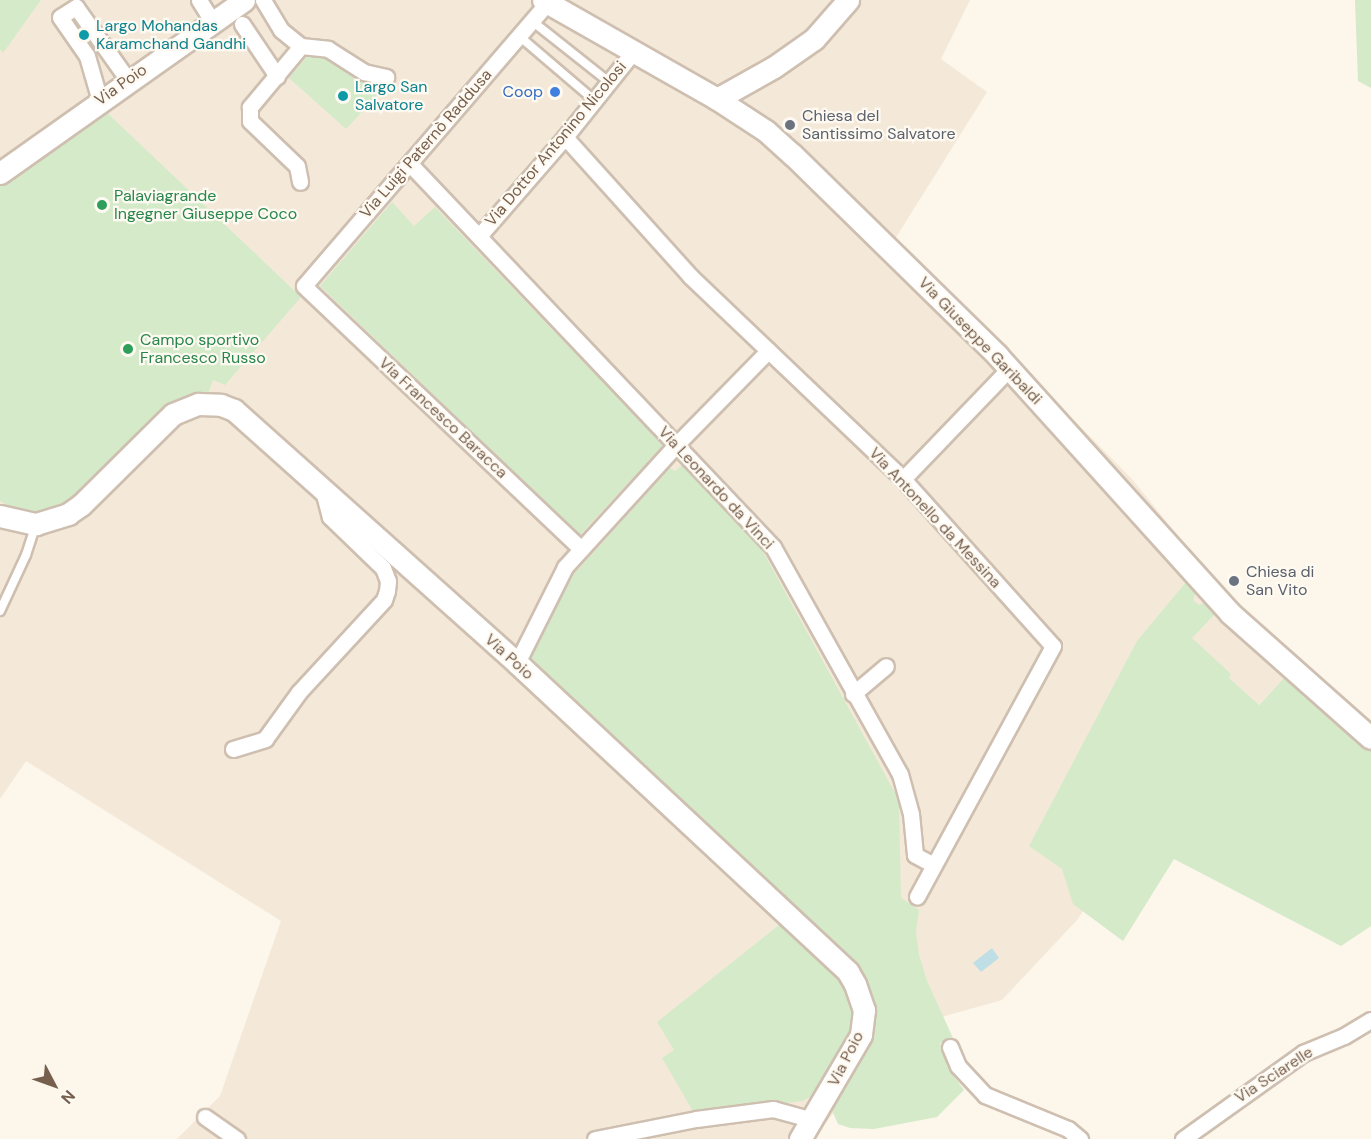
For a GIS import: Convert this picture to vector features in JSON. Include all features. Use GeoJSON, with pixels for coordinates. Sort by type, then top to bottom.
{"type":"FeatureCollection","features":[{"type":"Feature","properties":{"kind":"street"},"geometry":{"type":"LineString","coordinates":[[199,0],[212,21]]}},
{"type":"Feature","properties":{"kind":"street","name":"Via Poio"},"geometry":{"type":"LineString","coordinates":[[0,173],[128,80],[244,0]]}},
{"type":"Feature","properties":{"kind":"street"},"geometry":{"type":"LineString","coordinates":[[263,0],[281,30],[301,46],[328,49],[364,72],[386,77]]}},
{"type":"Feature","properties":{"kind":"street"},"geometry":{"type":"LineString","coordinates":[[717,99],[774,67],[814,39],[848,0]]}},
{"type":"Feature","properties":{"kind":"street","name":"Via Giuseppe Garibaldi"},"geometry":{"type":"LineString","coordinates":[[546,1],[717,99],[766,131],[793,155],[1010,368],[1230,613],[1371,738]]}},
{"type":"Feature","properties":{"kind":"street","name":"Via Luigi Paternò Raddusa"},"geometry":{"type":"LineString","coordinates":[[304,286],[532,21],[546,1]]}},
{"type":"Feature","properties":{"kind":"street"},"geometry":{"type":"LineString","coordinates":[[100,101],[87,56],[60,17],[76,7],[128,80]]}},
{"type":"Feature","properties":{"kind":"street"},"geometry":{"type":"LineString","coordinates":[[242,24],[277,76]]}},
{"type":"Feature","properties":{"kind":"street"},"geometry":{"type":"LineString","coordinates":[[87,56],[104,46]]}},
{"type":"Feature","properties":{"kind":"street"},"geometry":{"type":"LineString","coordinates":[[300,182],[297,166],[250,121],[250,107],[301,46]]}},
{"type":"Feature","properties":{"kind":"street","name":"Via Dottor Antonino Nicolosi"},"geometry":{"type":"LineString","coordinates":[[479,236],[634,51]]}},
{"type":"Feature","properties":{"kind":"street","name":"Via Antonello da Messina"},"geometry":{"type":"LineString","coordinates":[[565,136],[690,276],[903,479],[1053,646],[917,896]]}},
{"type":"Feature","properties":{"kind":"street","name":"Via Leonardo da Vinci"},"geometry":{"type":"LineString","coordinates":[[410,164],[773,547],[853,694],[900,774],[911,814],[915,855],[934,865]]}},
{"type":"Feature","properties":{"kind":"street","name":"Via Francesco Baracca"},"geometry":{"type":"LineString","coordinates":[[304,286],[581,549]]}},
{"type":"Feature","properties":{"kind":"street"},"geometry":{"type":"LineString","coordinates":[[517,663],[565,567],[676,445],[768,351]]}},
{"type":"Feature","properties":{"kind":"street"},"geometry":{"type":"LineString","coordinates":[[903,479],[1010,368]]}},
{"type":"Feature","properties":{"kind":"street","name":"Via Poio"},"geometry":{"type":"LineString","coordinates":[[0,516],[36,524],[68,514],[81,505],[173,414],[198,404],[221,405],[234,410],[517,663],[848,972],[864,1010],[861,1035],[800,1139]]}},
{"type":"Feature","properties":{"kind":"street"},"geometry":{"type":"LineString","coordinates":[[233,749],[265,739],[299,692],[384,600],[388,581],[383,568],[330,517],[324,490]]}},
{"type":"Feature","properties":{"kind":"street"},"geometry":{"type":"LineString","coordinates":[[853,694],[886,666]]}},
{"type":"Feature","properties":{"kind":"street"},"geometry":{"type":"LineString","coordinates":[[1320,693],[1371,717]]}},
{"type":"Feature","properties":{"kind":"street","name":"Via Sciarelle"},"geometry":{"type":"LineString","coordinates":[[1183,1139],[1303,1053],[1344,1036],[1371,1020]]}},
{"type":"Feature","properties":{"kind":"street"},"geometry":{"type":"LineString","coordinates":[[950,1047],[958,1066],[985,1095],[1068,1129],[1080,1139]]}},
{"type":"Feature","properties":{"kind":"street"},"geometry":{"type":"LineString","coordinates":[[595,1139],[696,1119],[773,1109],[813,1120]]}},
{"type":"Feature","properties":{"kind":"street"},"geometry":{"type":"LineString","coordinates":[[205,1117],[237,1139]]}},
{"type":"Feature","properties":{"kind":"lane"},"geometry":{"type":"LineString","coordinates":[[532,21],[609,82]]}},
{"type":"Feature","properties":{"kind":"lane"},"geometry":{"type":"LineString","coordinates":[[519,36],[594,100]]}},
{"type":"Feature","properties":{"kind":"lane"},"geometry":{"type":"LineString","coordinates":[[0,611],[26,555],[36,524]]}},
{"type":"Feature","properties":{"kind":"shaded area"},"geometry":{"type":"Polygon","coordinates":[[[0,0],[970,0],[941,59],[987,92],[895,239],[1132,479],[1289,674],[1147,817],[1077,920],[1002,1000],[938,1018],[851,1091],[813,1139],[177,1139],[220,1096],[281,921],[26,761],[0,799],[0,0]]]}},
{"type":"Feature","properties":{"kind":"green space"},"geometry":{"type":"Polygon","coordinates":[[[0,0],[41,0],[3,53],[0,49],[0,0]]]}},
{"type":"Feature","properties":{"kind":"green space"},"geometry":{"type":"Polygon","coordinates":[[[1355,0],[1371,0],[1371,88],[1358,81],[1355,0]]]}},
{"type":"Feature","properties":{"kind":"green space"},"geometry":{"type":"Polygon","coordinates":[[[315,56],[334,61],[359,82],[378,82],[382,85],[382,90],[346,129],[289,78],[307,57],[315,56]]]}},
{"type":"Feature","properties":{"kind":"green space","name":"Campo sportivo Francesco Russo"},"geometry":{"type":"Polygon","coordinates":[[[102,108],[301,297],[225,385],[213,380],[208,394],[75,499],[53,513],[26,515],[0,501],[0,184],[102,108]]]}},
{"type":"Feature","properties":{"kind":"green space"},"geometry":{"type":"Polygon","coordinates":[[[392,202],[414,226],[435,207],[663,445],[580,535],[320,286],[392,202]]]}},
{"type":"Feature","properties":{"kind":"green space"},"geometry":{"type":"Polygon","coordinates":[[[682,465],[760,546],[895,793],[899,804],[901,898],[919,910],[916,932],[919,955],[927,981],[953,1038],[940,1043],[950,1071],[964,1090],[937,1117],[874,1129],[850,1128],[838,1124],[831,1108],[870,1009],[532,665],[529,657],[574,574],[670,468],[675,471],[682,465]]]}},
{"type":"Feature","properties":{"kind":"green space"},"geometry":{"type":"Polygon","coordinates":[[[1186,582],[1196,592],[1193,600],[1199,605],[1207,601],[1217,612],[1192,638],[1231,674],[1229,678],[1259,705],[1286,676],[1371,750],[1371,926],[1341,946],[1174,859],[1123,941],[1073,904],[1062,869],[1029,846],[1137,641],[1186,582]]]}},
{"type":"Feature","properties":{"kind":"green space"},"geometry":{"type":"Polygon","coordinates":[[[784,921],[837,969],[855,1008],[853,1033],[816,1094],[802,1101],[694,1113],[662,1058],[674,1050],[657,1022],[784,921]]]}},
{"type":"Feature","properties":{"kind":"water"},"geometry":{"type":"Polygon","coordinates":[[[992,948],[999,958],[981,972],[973,963],[992,948]]]}},
{"type":"Feature","properties":{"kind":"place","name":"Largo Mohandas Karamchand Gandhi"},"geometry":{"type":"Point","coordinates":[84,35]}},
{"type":"Feature","properties":{"kind":"place","name":"Coop"},"geometry":{"type":"Point","coordinates":[555,92]}},
{"type":"Feature","properties":{"kind":"place","name":"Largo San Salvatore"},"geometry":{"type":"Point","coordinates":[343,96]}},
{"type":"Feature","properties":{"kind":"place","name":"Chiesa del Santissimo Salvatore"},"geometry":{"type":"Point","coordinates":[790,125]}},
{"type":"Feature","properties":{"kind":"place","name":"Palaviagrande Ingegner Giuseppe Coco"},"geometry":{"type":"Point","coordinates":[102,205]}},
{"type":"Feature","properties":{"kind":"place","name":"Campo sportivo Francesco Russo"},"geometry":{"type":"Point","coordinates":[128,349]}},
{"type":"Feature","properties":{"kind":"place","name":"Chiesa di San Vito"},"geometry":{"type":"Point","coordinates":[1234,581]}}]}
